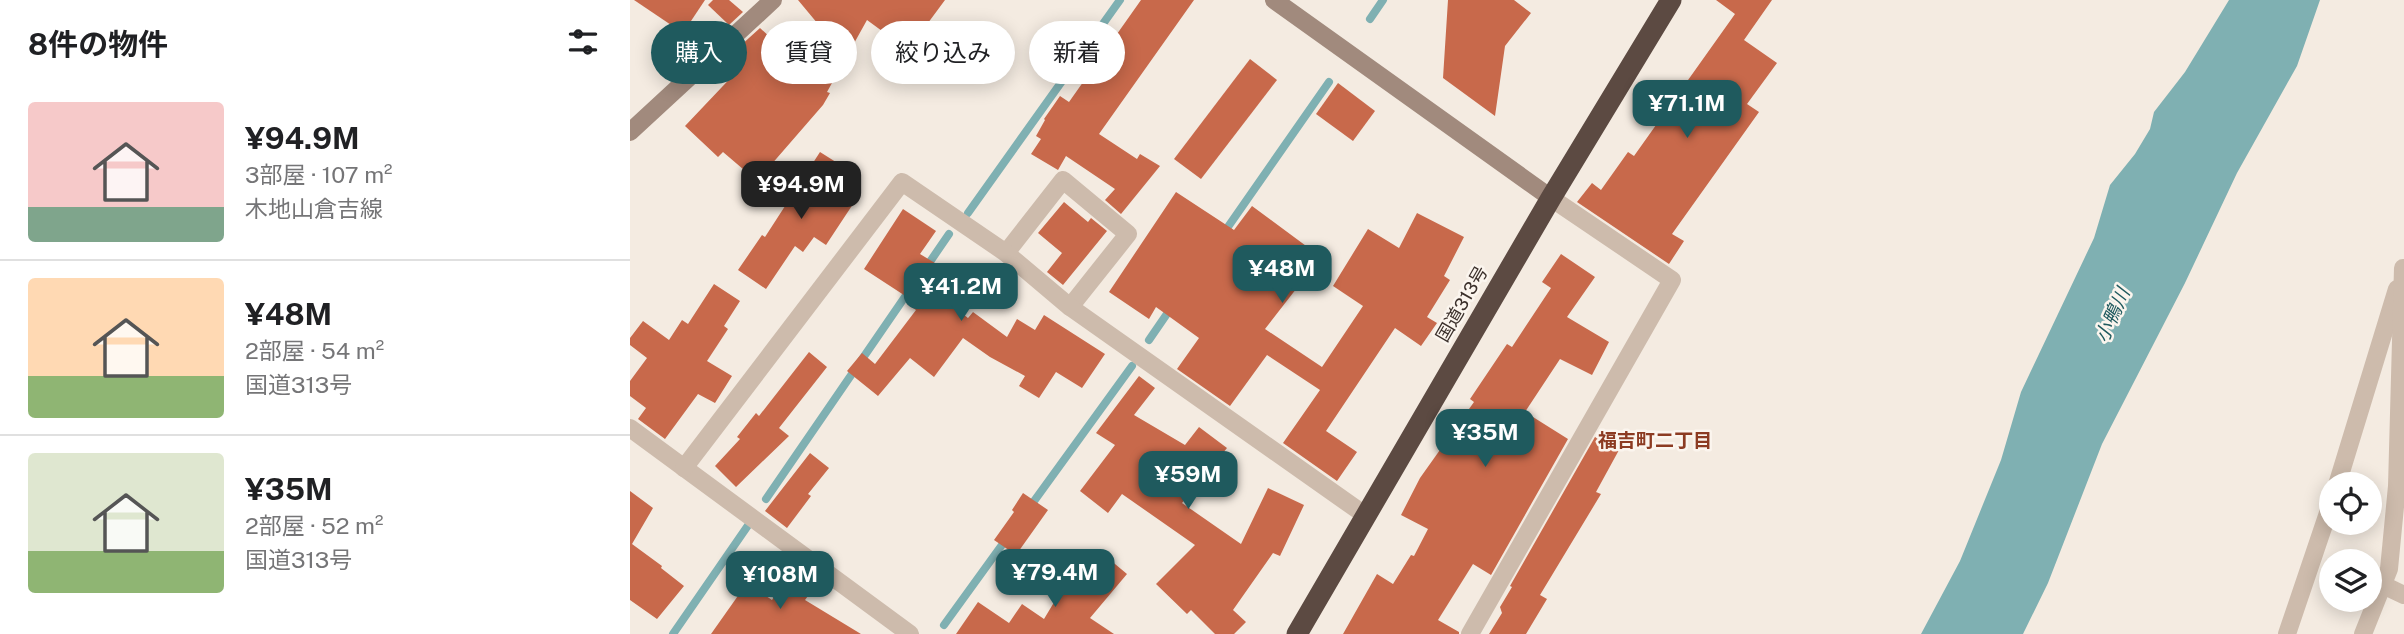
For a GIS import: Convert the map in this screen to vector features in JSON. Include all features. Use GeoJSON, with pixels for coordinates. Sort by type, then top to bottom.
{"type":"FeatureCollection","features":[{"type":"Feature","properties":{"kind":"highway","name":"国道313号"},"geometry":{"type":"LineString","coordinates":[[1297,634],[1551,198],[1671,0]]}},
{"type":"Feature","properties":{"kind":"street"},"geometry":{"type":"LineString","coordinates":[[630,132],[773,0]]}},
{"type":"Feature","properties":{"kind":"street"},"geometry":{"type":"LineString","coordinates":[[1274,0],[1551,198],[1672,280],[1470,634]]}},
{"type":"Feature","properties":{"kind":"street"},"geometry":{"type":"LineString","coordinates":[[1006,253],[1063,180],[1119,226],[1128,234],[1070,307]]}},
{"type":"Feature","properties":{"kind":"street"},"geometry":{"type":"LineString","coordinates":[[684,468],[902,182],[1006,253],[1070,307],[1365,515]]}},
{"type":"Feature","properties":{"kind":"street"},"geometry":{"type":"LineString","coordinates":[[2341,472],[2404,267]]}},
{"type":"Feature","properties":{"kind":"street"},"geometry":{"type":"LineString","coordinates":[[2363,634],[2389,569],[2401,487],[2404,267]]}},
{"type":"Feature","properties":{"kind":"street"},"geometry":{"type":"LineString","coordinates":[[630,428],[910,634]]}},
{"type":"Feature","properties":{"kind":"street"},"geometry":{"type":"LineString","coordinates":[[2287,634],[2321,535]]}},
{"type":"Feature","properties":{"kind":"street"},"geometry":{"type":"LineString","coordinates":[[2383,585],[2404,595]]}},
{"type":"Feature","properties":{"kind":"water","name":"小鴨川"},"geometry":{"type":"Polygon","coordinates":[[[2229,0],[2320,0],[2297,66],[2237,173],[2185,283],[2102,444],[2048,583],[2023,634],[1921,634],[1960,561],[2001,460],[2021,392],[2094,238],[2110,185],[2135,154],[2150,129],[2154,112],[2185,72],[2229,0]]]}},
{"type":"Feature","properties":{"kind":"building"},"geometry":{"type":"Polygon","coordinates":[[[634,0],[705,0],[691,21],[665,21],[634,0]]]}},
{"type":"Feature","properties":{"kind":"building"},"geometry":{"type":"Polygon","coordinates":[[[713,0],[729,0],[743,12],[733,21],[725,21],[708,5],[713,0]]]}},
{"type":"Feature","properties":{"kind":"building"},"geometry":{"type":"Polygon","coordinates":[[[798,0],[945,0],[929,21],[871,23],[867,20],[857,38],[857,21],[816,21],[798,0]]]}},
{"type":"Feature","properties":{"kind":"building"},"geometry":{"type":"Polygon","coordinates":[[[1141,0],[1194,0],[1099,134],[1137,159],[1140,154],[1160,166],[1121,214],[1105,200],[1115,189],[1066,156],[1058,170],[1031,154],[1041,139],[1036,136],[1044,119],[1060,96],[1069,102],[1082,84],[1125,84],[1125,23],[1141,0]]]}},
{"type":"Feature","properties":{"kind":"building"},"geometry":{"type":"Polygon","coordinates":[[[1448,0],[1514,0],[1531,13],[1505,46],[1495,116],[1443,78],[1448,0]]]}},
{"type":"Feature","properties":{"kind":"building"},"geometry":{"type":"Polygon","coordinates":[[[1716,0],[1772,0],[1744,40],[1777,63],[1747,104],[1759,112],[1672,234],[1684,241],[1669,264],[1577,202],[1592,183],[1601,190],[1628,152],[1634,156],[1735,14],[1716,0]]]}},
{"type":"Feature","properties":{"kind":"building"},"geometry":{"type":"Polygon","coordinates":[[[760,28],[761,84],[831,84],[823,105],[757,181],[723,152],[718,157],[685,126],[725,84],[747,84],[747,40],[760,28]]]}},
{"type":"Feature","properties":{"kind":"building"},"geometry":{"type":"Polygon","coordinates":[[[1250,59],[1277,80],[1201,179],[1174,159],[1250,59]]]}},
{"type":"Feature","properties":{"kind":"building"},"geometry":{"type":"Polygon","coordinates":[[[1338,83],[1375,111],[1353,141],[1316,114],[1338,83]]]}},
{"type":"Feature","properties":{"kind":"building"},"geometry":{"type":"Polygon","coordinates":[[[820,152],[839,164],[829,179],[859,195],[826,245],[814,237],[803,252],[795,246],[766,289],[738,270],[762,235],[765,237],[820,152]]]}},
{"type":"Feature","properties":{"kind":"building"},"geometry":{"type":"Polygon","coordinates":[[[1176,192],[1234,230],[1252,206],[1321,257],[1265,329],[1322,367],[1363,306],[1333,286],[1368,229],[1399,248],[1417,213],[1464,237],[1444,276],[1450,280],[1427,317],[1437,323],[1421,346],[1395,328],[1326,431],[1357,452],[1337,481],[1283,443],[1320,390],[1267,355],[1230,406],[1177,369],[1199,338],[1156,307],[1149,319],[1109,292],[1176,192]]]}},
{"type":"Feature","properties":{"kind":"building"},"geometry":{"type":"Polygon","coordinates":[[[1064,202],[1088,222],[1091,218],[1107,231],[1063,285],[1047,272],[1062,253],[1038,233],[1064,202]]]}},
{"type":"Feature","properties":{"kind":"building"},"geometry":{"type":"Polygon","coordinates":[[[903,209],[936,231],[920,254],[958,277],[942,298],[968,318],[973,312],[1007,337],[1017,319],[1035,330],[1044,315],[1105,354],[1082,388],[1056,372],[1039,398],[1019,386],[1025,376],[963,338],[934,377],[910,358],[878,396],[847,371],[862,353],[875,364],[916,310],[907,304],[910,299],[864,269],[903,209]]]}},
{"type":"Feature","properties":{"kind":"building"},"geometry":{"type":"Polygon","coordinates":[[[1561,254],[1595,277],[1567,317],[1609,342],[1592,375],[1560,359],[1525,412],[1568,439],[1491,575],[1473,564],[1438,620],[1459,634],[1343,634],[1377,574],[1393,584],[1411,555],[1414,556],[1428,529],[1401,515],[1420,478],[1474,402],[1470,399],[1507,344],[1512,347],[1551,288],[1542,282],[1561,254]]]}},
{"type":"Feature","properties":{"kind":"building"},"geometry":{"type":"Polygon","coordinates":[[[714,284],[740,301],[724,326],[728,329],[707,361],[732,376],[715,403],[698,394],[665,439],[638,419],[646,408],[630,396],[630,381],[647,358],[630,345],[630,338],[643,321],[669,340],[682,320],[688,324],[714,284]]]}},
{"type":"Feature","properties":{"kind":"building"},"geometry":{"type":"Polygon","coordinates":[[[809,352],[827,367],[779,428],[789,436],[736,487],[715,466],[740,439],[737,437],[756,413],[759,416],[809,352]]]}},
{"type":"Feature","properties":{"kind":"building"},"geometry":{"type":"Polygon","coordinates":[[[1139,376],[1155,388],[1134,415],[1185,445],[1199,427],[1227,448],[1182,503],[1241,544],[1268,488],[1304,505],[1280,556],[1273,553],[1233,610],[1246,622],[1234,634],[1215,634],[1191,610],[1187,614],[1156,584],[1195,545],[1122,494],[1108,513],[1080,491],[1115,445],[1096,433],[1139,376]]]}},
{"type":"Feature","properties":{"kind":"building"},"geometry":{"type":"Polygon","coordinates":[[[1595,437],[1619,450],[1596,492],[1601,494],[1540,595],[1547,599],[1526,634],[1489,634],[1502,613],[1500,607],[1512,587],[1510,586],[1595,437]]]}},
{"type":"Feature","properties":{"kind":"building"},"geometry":{"type":"Polygon","coordinates":[[[810,453],[829,468],[808,494],[811,496],[787,528],[765,511],[810,453]]]}},
{"type":"Feature","properties":{"kind":"building"},"geometry":{"type":"Polygon","coordinates":[[[630,491],[653,508],[632,544],[684,586],[657,619],[630,600],[630,491]]]}},
{"type":"Feature","properties":{"kind":"building"},"geometry":{"type":"Polygon","coordinates":[[[1023,493],[1048,510],[1016,555],[994,540],[1014,512],[1012,510],[1023,493]]]}},
{"type":"Feature","properties":{"kind":"building"},"geometry":{"type":"Polygon","coordinates":[[[1109,559],[1127,574],[1090,618],[1114,634],[956,634],[978,602],[1009,623],[1022,604],[1044,619],[1074,569],[1091,579],[1109,559]]]}},
{"type":"Feature","properties":{"kind":"building"},"geometry":{"type":"Polygon","coordinates":[[[796,565],[819,581],[805,600],[861,634],[711,634],[747,583],[772,600],[796,565]]]}},
{"type":"Feature","properties":{"kind":"waterway"},"geometry":{"type":"LineString","coordinates":[[968,213],[1120,0]]}},
{"type":"Feature","properties":{"kind":"waterway"},"geometry":{"type":"LineString","coordinates":[[1370,19],[1383,0]]}},
{"type":"Feature","properties":{"kind":"waterway"},"geometry":{"type":"LineString","coordinates":[[1223,234],[1329,82]]}},
{"type":"Feature","properties":{"kind":"waterway"},"geometry":{"type":"LineString","coordinates":[[925,269],[949,234]]}},
{"type":"Feature","properties":{"kind":"waterway"},"geometry":{"type":"LineString","coordinates":[[766,499],[911,288]]}},
{"type":"Feature","properties":{"kind":"waterway"},"geometry":{"type":"LineString","coordinates":[[1149,340],[1171,308]]}},
{"type":"Feature","properties":{"kind":"waterway"},"geometry":{"type":"LineString","coordinates":[[1029,508],[1132,366]]}},
{"type":"Feature","properties":{"kind":"waterway"},"geometry":{"type":"LineString","coordinates":[[673,634],[749,524]]}},
{"type":"Feature","properties":{"kind":"waterway"},"geometry":{"type":"LineString","coordinates":[[944,625],[1007,538]]}},
{"type":"Feature","properties":{"kind":"district","name":"福吉町二丁目"},"geometry":{"type":"Point","coordinates":[1655,440]}}]}
